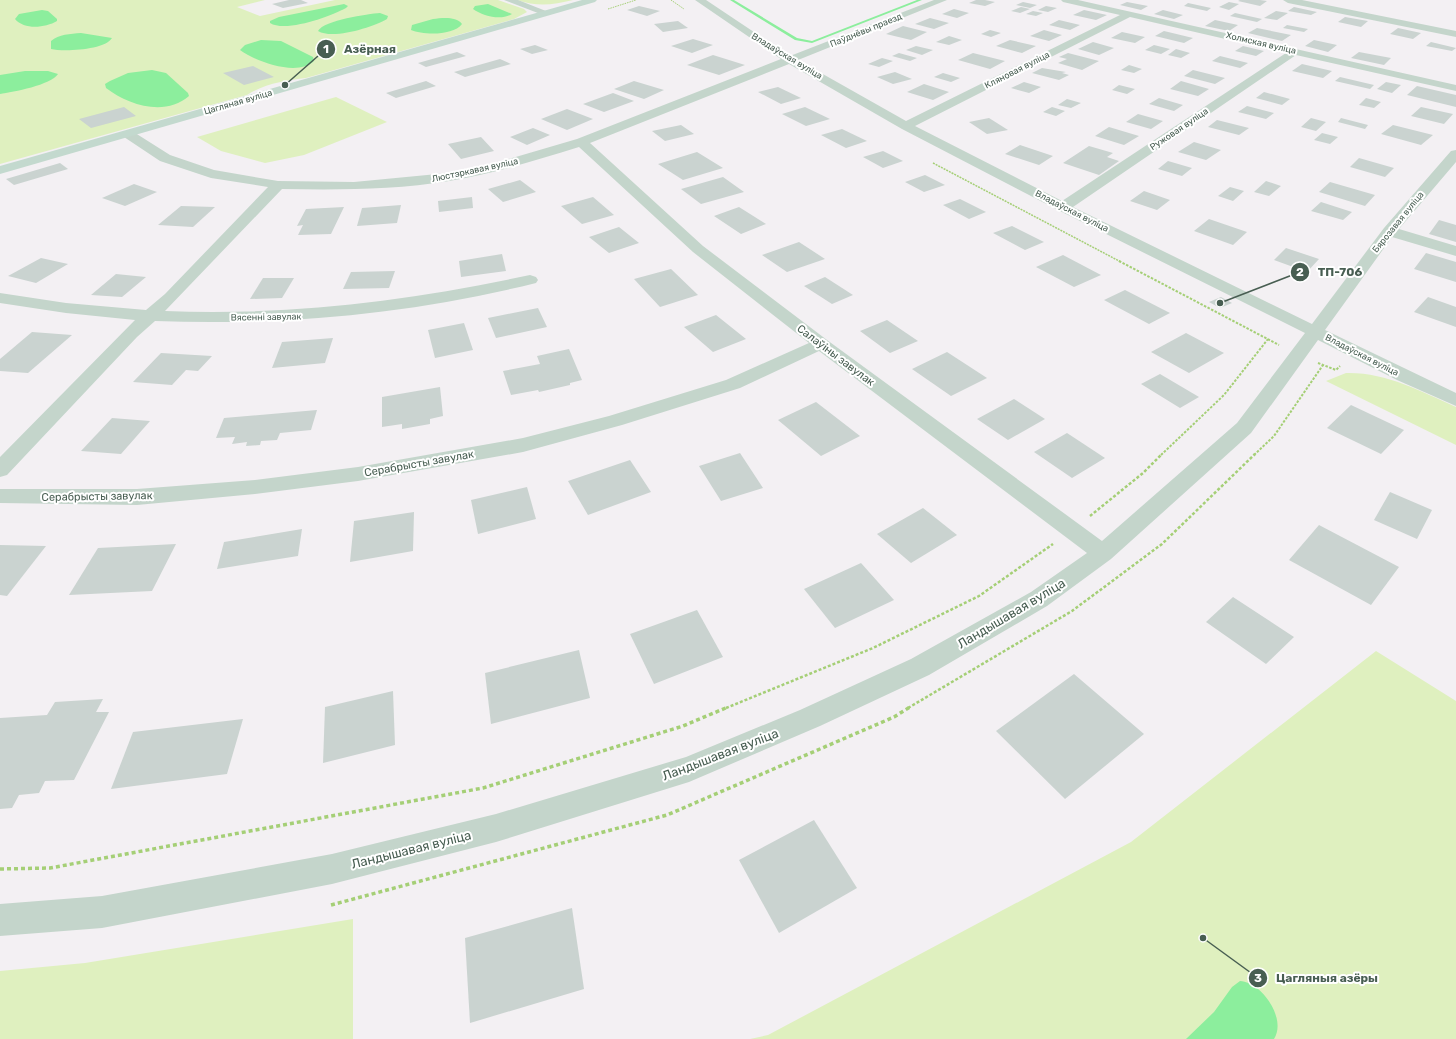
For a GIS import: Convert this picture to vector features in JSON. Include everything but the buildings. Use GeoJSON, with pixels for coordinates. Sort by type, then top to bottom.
{"type":"FeatureCollection","features":[{"type":"Feature","properties":{"kind":"street"},"geometry":{"type":"LineString","coordinates":[[509,0],[546,13]]}},
{"type":"Feature","properties":{"kind":"street","name":"Цагляная вуліца"},"geometry":{"type":"LineString","coordinates":[[0,170],[592,0]]}},
{"type":"Feature","properties":{"kind":"street","name":"Владаўская вуліца"},"geometry":{"type":"LineString","coordinates":[[700,0],[791,60],[906,126],[1063,207],[1404,376],[1456,400]]}},
{"type":"Feature","properties":{"kind":"street","name":"Паўднёвы праезд"},"geometry":{"type":"LineString","coordinates":[[791,60],[942,0]]}},
{"type":"Feature","properties":{"kind":"street","name":"Холмская вуліца"},"geometry":{"type":"LineString","coordinates":[[1066,0],[1456,88]]}},
{"type":"Feature","properties":{"kind":"street"},"geometry":{"type":"LineString","coordinates":[[1288,0],[1456,34]]}},
{"type":"Feature","properties":{"kind":"street","name":"Кляновая вуліца"},"geometry":{"type":"LineString","coordinates":[[906,126],[1129,14]]}},
{"type":"Feature","properties":{"kind":"street","name":"Ружовая вуліца"},"geometry":{"type":"LineString","coordinates":[[1063,207],[1295,51]]}},
{"type":"Feature","properties":{"kind":"street","name":"Люстэркавая вуліца"},"geometry":{"type":"LineString","coordinates":[[128,134],[165,158],[211,174],[278,186],[354,186],[406,183],[494,168],[581,142],[791,60]]}},
{"type":"Feature","properties":{"kind":"street","name":"Салаўіны завулак"},"geometry":{"type":"LineString","coordinates":[[581,142],[698,249],[821,344],[1103,553]]}},
{"type":"Feature","properties":{"kind":"street","name":"Бярозавая вуліца"},"geometry":{"type":"LineString","coordinates":[[1314,331],[1389,231],[1456,155]]}},
{"type":"Feature","properties":{"kind":"street"},"geometry":{"type":"LineString","coordinates":[[0,470],[131,333],[171,297],[278,186]]}},
{"type":"Feature","properties":{"kind":"street"},"geometry":{"type":"LineString","coordinates":[[1389,231],[1456,251]]}},
{"type":"Feature","properties":{"kind":"street","name":"Вясенні завулак"},"geometry":{"type":"LineString","coordinates":[[0,298],[38,305],[149,317],[180,318],[297,316],[385,307],[468,295],[530,280]]}},
{"type":"Feature","properties":{"kind":"street","name":"Ландышавая вуліца"},"geometry":{"type":"LineString","coordinates":[[0,920],[102,912],[332,868],[496,828],[689,768],[810,718],[920,667],[1039,599],[1103,553],[1244,428],[1314,331]]}},
{"type":"Feature","properties":{"kind":"street","name":"Серабрысты завулак"},"geometry":{"type":"LineString","coordinates":[[0,496],[137,497],[255,488],[358,474],[523,445],[615,421],[733,384],[821,344]]}},
{"type":"Feature","properties":{"kind":"path"},"geometry":{"type":"LineString","coordinates":[[0,869],[50,868],[483,788],[683,726],[874,648],[980,596],[1072,530],[1143,473],[1224,395],[1268,339]]}},
{"type":"Feature","properties":{"kind":"shaded area"},"geometry":{"type":"Polygon","coordinates":[[[0,0],[265,0],[237,7],[260,16],[335,0],[498,0],[524,9],[527,12],[514,19],[306,78],[275,83],[247,95],[0,164],[0,0]]]}},
{"type":"Feature","properties":{"kind":"shaded area"},"geometry":{"type":"Polygon","coordinates":[[[517,0],[573,0],[559,3],[531,4],[517,0]]]}},
{"type":"Feature","properties":{"kind":"shaded area"},"geometry":{"type":"Polygon","coordinates":[[[344,4],[348,6],[346,8],[320,19],[297,25],[277,26],[270,23],[270,21],[279,17],[344,4]]]}},
{"type":"Feature","properties":{"kind":"shaded area"},"geometry":{"type":"Polygon","coordinates":[[[488,4],[512,14],[503,17],[492,17],[473,9],[475,6],[488,4]]]}},
{"type":"Feature","properties":{"kind":"shaded area"},"geometry":{"type":"Polygon","coordinates":[[[42,10],[48,11],[57,19],[57,21],[47,25],[35,27],[19,23],[15,19],[19,14],[42,10]]]}},
{"type":"Feature","properties":{"kind":"shaded area"},"geometry":{"type":"Polygon","coordinates":[[[380,13],[388,16],[387,19],[363,29],[333,34],[318,31],[322,27],[337,21],[357,16],[380,13]]]}},
{"type":"Feature","properties":{"kind":"shaded area"},"geometry":{"type":"Polygon","coordinates":[[[433,19],[453,19],[462,24],[452,31],[438,33],[423,33],[411,30],[412,25],[433,19]]]}},
{"type":"Feature","properties":{"kind":"shaded area"},"geometry":{"type":"Polygon","coordinates":[[[81,33],[112,38],[108,42],[93,48],[74,50],[51,49],[51,41],[54,39],[65,35],[81,33]]]}},
{"type":"Feature","properties":{"kind":"shaded area"},"geometry":{"type":"Polygon","coordinates":[[[261,40],[281,41],[313,57],[314,61],[307,66],[288,68],[266,63],[247,55],[240,50],[245,45],[261,40]]]}},
{"type":"Feature","properties":{"kind":"shaded area"},"geometry":{"type":"Polygon","coordinates":[[[152,70],[166,73],[188,93],[189,96],[169,106],[147,106],[136,104],[106,88],[105,84],[128,73],[152,70]]]}},
{"type":"Feature","properties":{"kind":"shaded area"},"geometry":{"type":"Polygon","coordinates":[[[25,71],[48,71],[58,74],[54,78],[40,85],[0,94],[0,75],[25,71]]]}},
{"type":"Feature","properties":{"kind":"shaded area"},"geometry":{"type":"Polygon","coordinates":[[[336,97],[387,122],[304,155],[265,163],[221,151],[197,137],[336,97]]]}},
{"type":"Feature","properties":{"kind":"shaded area"},"geometry":{"type":"Polygon","coordinates":[[[1346,373],[1389,379],[1456,407],[1456,445],[1326,381],[1346,373]]]}},
{"type":"Feature","properties":{"kind":"shaded area"},"geometry":{"type":"Polygon","coordinates":[[[1376,651],[1456,701],[1456,1039],[750,1039],[768,1035],[1131,842],[1376,651]]]}},
{"type":"Feature","properties":{"kind":"shaded area"},"geometry":{"type":"Polygon","coordinates":[[[353,919],[353,1039],[0,1039],[0,971],[85,963],[353,919]]]}},
{"type":"Feature","properties":{"kind":"shaded area"},"geometry":{"type":"Polygon","coordinates":[[[1240,981],[1248,983],[1256,988],[1270,1003],[1275,1012],[1277,1022],[1277,1031],[1274,1039],[1186,1039],[1214,1012],[1232,987],[1240,981]]]}},
{"type":"Feature","properties":{"kind":"waterway"},"geometry":{"type":"LineString","coordinates":[[732,0],[796,39],[812,42],[920,0]]}},
{"type":"Feature","properties":{"kind":"place","name":"Азёрная"},"geometry":{"type":"Point","coordinates":[285,85]}},
{"type":"Feature","properties":{"kind":"place","name":"ТП-706"},"geometry":{"type":"Point","coordinates":[1220,303]}},
{"type":"Feature","properties":{"kind":"place","name":"Цагляныя азёры"},"geometry":{"type":"Point","coordinates":[1203,938]}}]}
